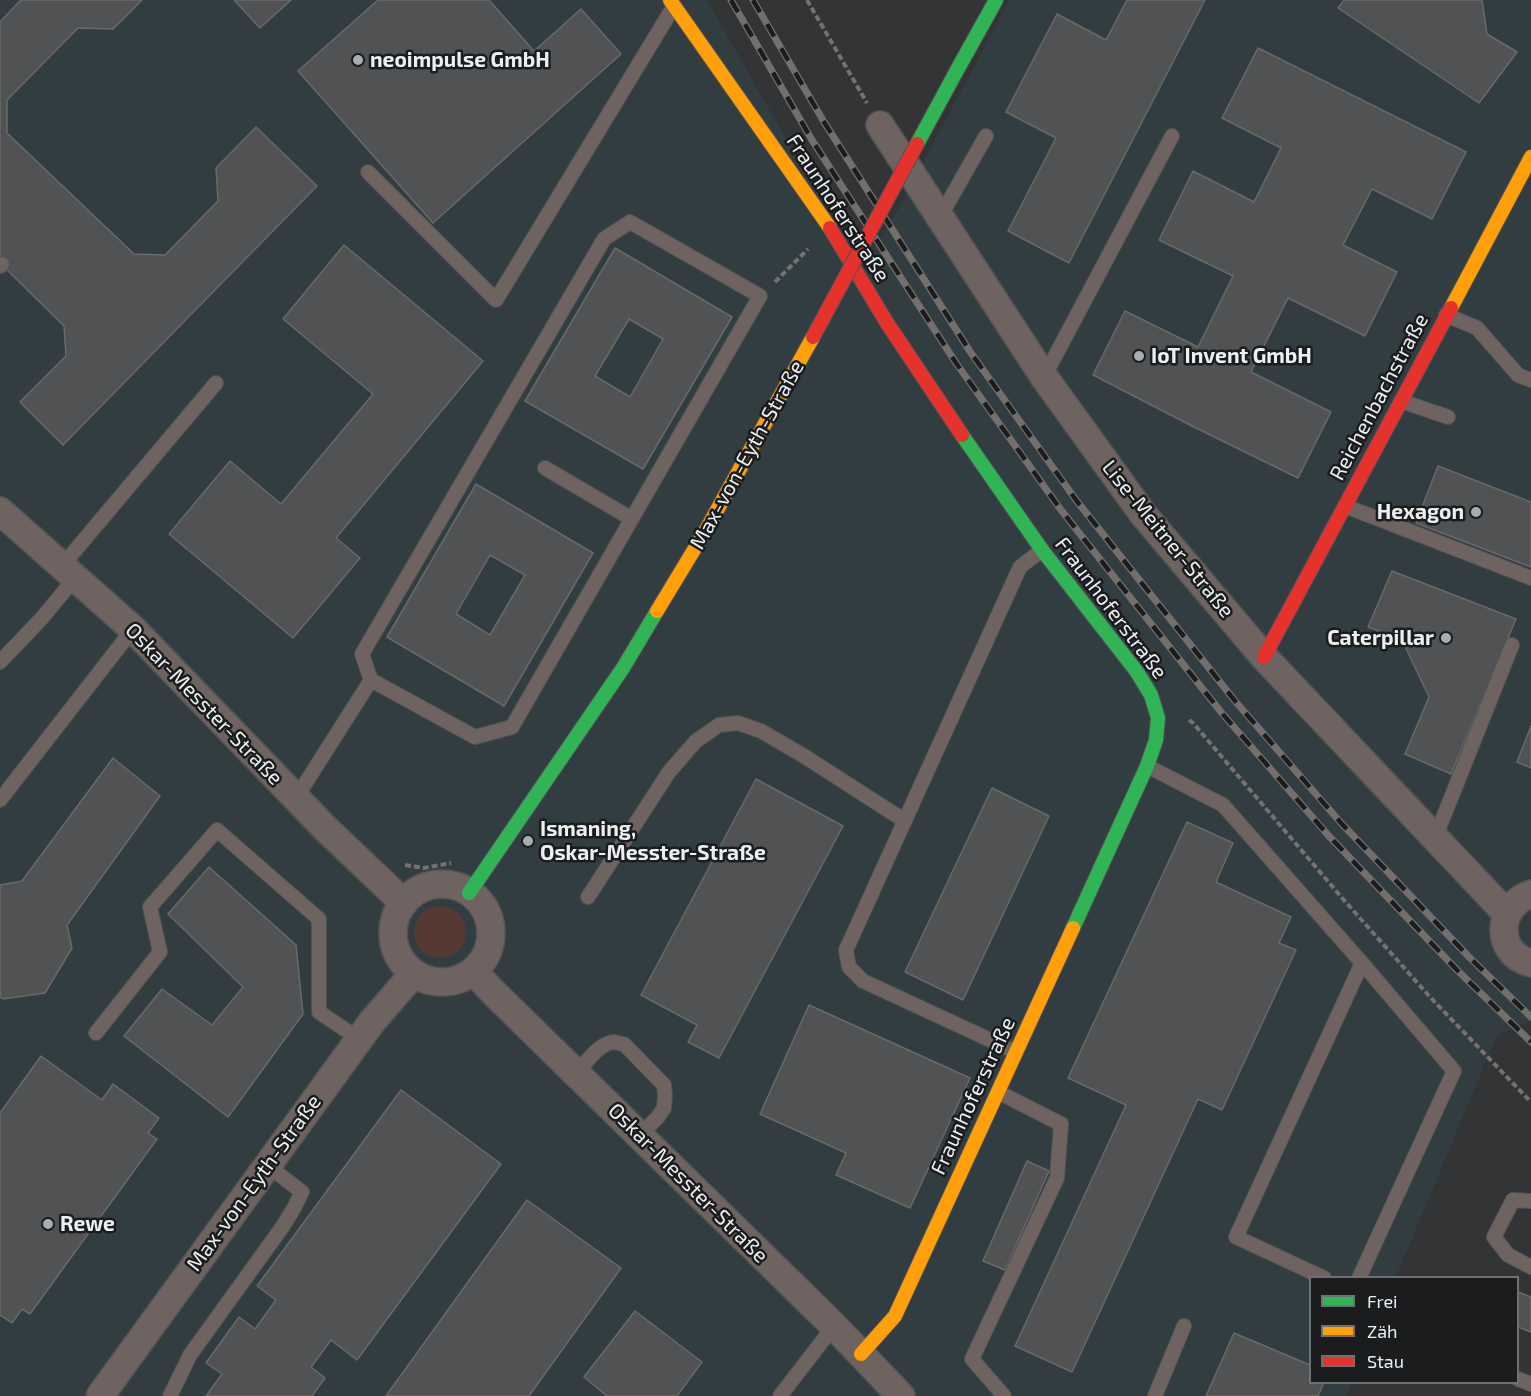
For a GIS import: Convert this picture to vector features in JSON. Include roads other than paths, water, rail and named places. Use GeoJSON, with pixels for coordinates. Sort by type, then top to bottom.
{"type":"FeatureCollection","features":[{"type":"Feature","properties":{"kind":"street","name":"Max-von-Eyth-Straße"},"geometry":{"type":"LineString","coordinates":[[469,893],[623,668],[706,530],[996,0]]}},
{"type":"Feature","properties":{"kind":"street","name":"Fraunhoferstraße"},"geometry":{"type":"LineString","coordinates":[[672,3],[829,227],[887,323],[1042,550],[1137,672],[1151,695],[1158,718],[1156,740],[1146,766],[895,1317],[861,1354]]}},
{"type":"Feature","properties":{"kind":"street","name":"Lise-Meitner-Straße"},"geometry":{"type":"LineString","coordinates":[[880,125],[1044,377],[1143,514],[1264,657],[1506,914]]}},
{"type":"Feature","properties":{"kind":"street","name":"Reichenbachstraße"},"geometry":{"type":"LineString","coordinates":[[1264,657],[1530,162]]}},
{"type":"Feature","properties":{"kind":"street","name":"Oskar-Messter-Straße"},"geometry":{"type":"LineString","coordinates":[[0,511],[133,629],[296,798],[404,903]]}},
{"type":"Feature","properties":{"kind":"street"},"geometry":{"type":"LineString","coordinates":[[442,884],[456,886],[469,893],[480,903],[488,916],[491,931],[489,946],[483,960],[473,971],[450,982],[425,979],[414,973],[402,962],[395,948],[393,933],[396,917],[404,903],[414,893],[427,886],[442,884]]}},
{"type":"Feature","properties":{"kind":"street"},"geometry":{"type":"LineString","coordinates":[[1531,894],[1514,904],[1506,914],[1504,925],[1504,937],[1509,948],[1517,957],[1531,963]]}},
{"type":"Feature","properties":{"kind":"street","name":"Oskar-Messter-Straße"},"geometry":{"type":"LineString","coordinates":[[473,971],[834,1326],[901,1396]]}},
{"type":"Feature","properties":{"kind":"street","name":"Max-von-Eyth-Straße"},"geometry":{"type":"LineString","coordinates":[[100,1396],[359,1039],[414,973]]}},
{"type":"Feature","properties":{"kind":"lane"},"geometry":{"type":"LineString","coordinates":[[368,172],[496,300],[672,3]]}},
{"type":"Feature","properties":{"kind":"lane"},"geometry":{"type":"LineString","coordinates":[[940,217],[986,136]]}},
{"type":"Feature","properties":{"kind":"lane"},"geometry":{"type":"LineString","coordinates":[[1044,377],[1172,136]]}},
{"type":"Feature","properties":{"kind":"lane"},"geometry":{"type":"LineString","coordinates":[[630,222],[760,296],[632,519],[512,727],[475,737],[371,680],[362,654],[604,239],[630,222]]}},
{"type":"Feature","properties":{"kind":"lane"},"geometry":{"type":"LineString","coordinates":[[1446,315],[1477,328],[1518,375],[1531,380]]}},
{"type":"Feature","properties":{"kind":"lane"},"geometry":{"type":"LineString","coordinates":[[0,662],[42,618],[69,572],[216,383]]}},
{"type":"Feature","properties":{"kind":"lane"},"geometry":{"type":"LineString","coordinates":[[1401,400],[1448,417]]}},
{"type":"Feature","properties":{"kind":"lane"},"geometry":{"type":"LineString","coordinates":[[545,468],[632,519]]}},
{"type":"Feature","properties":{"kind":"lane"},"geometry":{"type":"LineString","coordinates":[[1344,506],[1531,578]]}},
{"type":"Feature","properties":{"kind":"lane"},"geometry":{"type":"LineString","coordinates":[[1016,1052],[863,981],[849,967],[846,950],[1020,567],[1042,550]]}},
{"type":"Feature","properties":{"kind":"lane"},"geometry":{"type":"LineString","coordinates":[[0,800],[133,629]]}},
{"type":"Feature","properties":{"kind":"lane"},"geometry":{"type":"LineString","coordinates":[[1436,838],[1512,645]]}},
{"type":"Feature","properties":{"kind":"lane"},"geometry":{"type":"LineString","coordinates":[[296,798],[371,680]]}},
{"type":"Feature","properties":{"kind":"lane"},"geometry":{"type":"LineString","coordinates":[[588,897],[669,772],[696,741],[719,725],[738,723],[761,731],[905,821]]}},
{"type":"Feature","properties":{"kind":"lane"},"geometry":{"type":"LineString","coordinates":[[1146,766],[1223,805],[1454,1071],[1360,1276]]}},
{"type":"Feature","properties":{"kind":"lane"},"geometry":{"type":"LineString","coordinates":[[96,1034],[160,952],[150,907],[217,830],[318,919],[320,1012],[359,1039]]}},
{"type":"Feature","properties":{"kind":"lane"},"geometry":{"type":"LineString","coordinates":[[1320,1276],[1236,1237],[1362,963]]}},
{"type":"Feature","properties":{"kind":"lane"},"geometry":{"type":"LineString","coordinates":[[576,1073],[605,1044],[614,1042],[624,1044],[664,1085],[664,1108],[640,1136]]}},
{"type":"Feature","properties":{"kind":"lane"},"geometry":{"type":"LineString","coordinates":[[998,1092],[1061,1124],[1057,1178],[972,1359],[1004,1396]]}},
{"type":"Feature","properties":{"kind":"lane"},"geometry":{"type":"LineString","coordinates":[[170,1396],[190,1355],[283,1226],[303,1192],[267,1165]]}},
{"type":"Feature","properties":{"kind":"lane"},"geometry":{"type":"LineString","coordinates":[[1531,1201],[1513,1200],[1494,1237],[1508,1256],[1531,1267]]}},
{"type":"Feature","properties":{"kind":"lane"},"geometry":{"type":"LineString","coordinates":[[780,1396],[834,1326]]}},
{"type":"Feature","properties":{"kind":"lane"},"geometry":{"type":"LineString","coordinates":[[1155,1396],[1184,1326]]}},
{"type":"Feature","properties":{"kind":"railway"},"geometry":{"type":"LineString","coordinates":[[731,0],[812,140],[956,363],[1061,510],[1221,712],[1328,835],[1457,970],[1531,1042]]}},
{"type":"Feature","properties":{"kind":"railway"},"geometry":{"type":"LineString","coordinates":[[753,0],[824,122],[971,353],[1076,500],[1235,701],[1341,823],[1469,957],[1531,1017]]}},
{"type":"Feature","properties":{"kind":"place","name":"neoimpulse GmbH"},"geometry":{"type":"Point","coordinates":[358,60]}},
{"type":"Feature","properties":{"kind":"place","name":"IoT Invent GmbH"},"geometry":{"type":"Point","coordinates":[1139,356]}},
{"type":"Feature","properties":{"kind":"place","name":"Hexagon"},"geometry":{"type":"Point","coordinates":[1476,512]}},
{"type":"Feature","properties":{"kind":"place","name":"Caterpillar"},"geometry":{"type":"Point","coordinates":[1446,638]}},
{"type":"Feature","properties":{"kind":"place","name":"Ismaning, Oskar-Messter-Straße"},"geometry":{"type":"Point","coordinates":[528,841]}},
{"type":"Feature","properties":{"kind":"place","name":"Rewe"},"geometry":{"type":"Point","coordinates":[48,1224]}}]}
